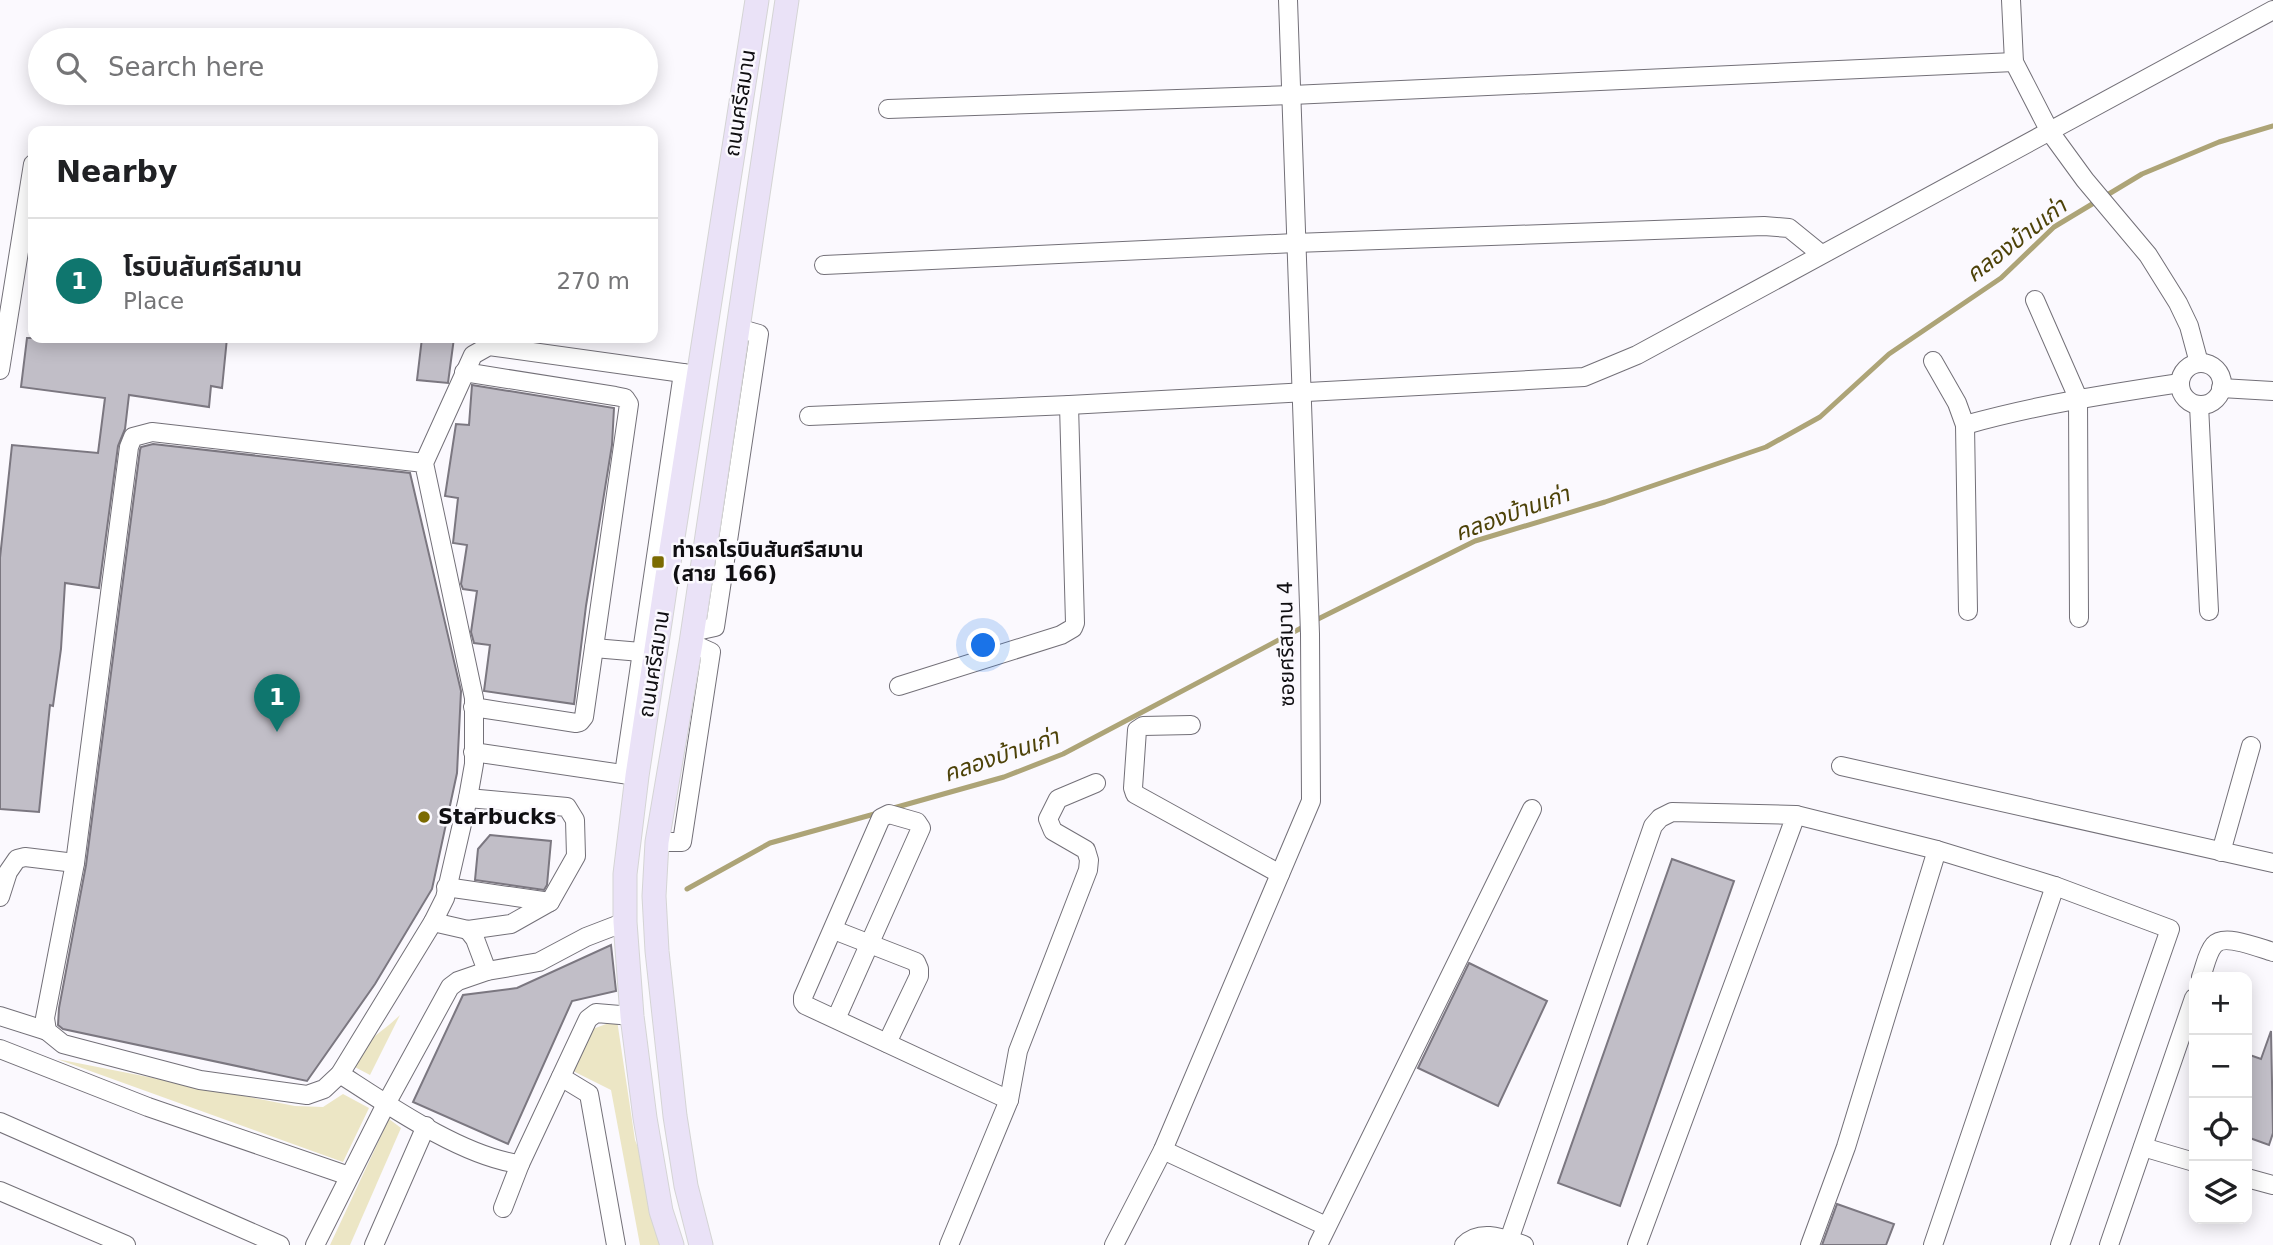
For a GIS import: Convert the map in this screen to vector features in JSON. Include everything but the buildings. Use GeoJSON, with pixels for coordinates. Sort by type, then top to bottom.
{"type":"FeatureCollection","features":[{"type":"Feature","properties":{"kind":"main road","name":"ถนนศรีสมาน"},"geometry":{"type":"LineString","coordinates":[[672,1245],[659,1198],[645,1118],[632,1016],[625,922],[631,775],[690,374],[757,0]]}},
{"type":"Feature","properties":{"kind":"main road","name":"ถนนศรีสมาน"},"geometry":{"type":"LineString","coordinates":[[701,1245],[686,1186],[657,951],[654,896],[657,842],[692,638],[787,0]]}},
{"type":"Feature","properties":{"kind":"street","name":"ซอยศรีสมาน 4"},"geometry":{"type":"LineString","coordinates":[[1114,1245],[1163,1150],[1311,801],[1310,634],[1288,0]]}},
{"type":"Feature","properties":{"kind":"street"},"geometry":{"type":"LineString","coordinates":[[2011,0],[2014,62],[2050,132],[2085,180],[2148,255],[2189,326],[2199,363]]}},
{"type":"Feature","properties":{"kind":"street"},"geometry":{"type":"LineString","coordinates":[[809,416],[1584,377],[1637,355],[2273,10]]}},
{"type":"Feature","properties":{"kind":"street"},"geometry":{"type":"LineString","coordinates":[[888,109],[1292,95],[2014,62]]}},
{"type":"Feature","properties":{"kind":"street"},"geometry":{"type":"LineString","coordinates":[[0,370],[3,332],[28,192]]}},
{"type":"Feature","properties":{"kind":"street"},"geometry":{"type":"LineString","coordinates":[[824,265],[1295,243],[1764,226],[1789,228],[1821,254]]}},
{"type":"Feature","properties":{"kind":"street"},"geometry":{"type":"LineString","coordinates":[[2035,300],[2078,398],[2079,618]]}},
{"type":"Feature","properties":{"kind":"street"},"geometry":{"type":"LineString","coordinates":[[0,1016],[47,1031],[63,1044],[200,1080],[307,1095],[324,1089],[340,1074],[445,898],[468,798],[473,752],[474,698],[424,463],[464,372],[473,355],[489,346],[690,374],[641,652],[631,775],[473,752]]}},
{"type":"Feature","properties":{"kind":"street"},"geometry":{"type":"LineString","coordinates":[[1933,361],[1957,403],[1965,425],[1968,611]]}},
{"type":"Feature","properties":{"kind":"street"},"geometry":{"type":"LineString","coordinates":[[2199,363],[2216,370],[2221,379],[2221,388],[2213,401],[2199,405],[2185,398],[2180,383],[2183,373],[2190,366],[2199,363]]}},
{"type":"Feature","properties":{"kind":"street"},"geometry":{"type":"LineString","coordinates":[[464,372],[627,401],[584,717],[580,722],[473,707]]}},
{"type":"Feature","properties":{"kind":"street"},"geometry":{"type":"LineString","coordinates":[[1965,425],[2078,398],[2180,383]]}},
{"type":"Feature","properties":{"kind":"street"},"geometry":{"type":"LineString","coordinates":[[2221,388],[2273,391]]}},
{"type":"Feature","properties":{"kind":"street"},"geometry":{"type":"LineString","coordinates":[[899,686],[1061,635],[1073,628],[1069,405]]}},
{"type":"Feature","properties":{"kind":"street"},"geometry":{"type":"LineString","coordinates":[[2199,405],[2209,611]]}},
{"type":"Feature","properties":{"kind":"street"},"geometry":{"type":"LineString","coordinates":[[47,1031],[45,1018],[75,863],[129,447],[133,437],[152,432],[424,463]]}},
{"type":"Feature","properties":{"kind":"street"},"geometry":{"type":"LineString","coordinates":[[594,648],[641,652]]}},
{"type":"Feature","properties":{"kind":"street"},"geometry":{"type":"LineString","coordinates":[[1191,725],[1143,726],[1137,730],[1133,789],[1135,794],[1280,874]]}},
{"type":"Feature","properties":{"kind":"street"},"geometry":{"type":"LineString","coordinates":[[2221,852],[2251,746]]}},
{"type":"Feature","properties":{"kind":"street"},"geometry":{"type":"LineString","coordinates":[[1841,766],[2273,863]]}},
{"type":"Feature","properties":{"kind":"street"},"geometry":{"type":"LineString","coordinates":[[949,1245],[1009,1100],[1018,1051],[1088,870],[1086,850],[1053,831],[1048,819],[1058,799],[1096,783]]}},
{"type":"Feature","properties":{"kind":"street"},"geometry":{"type":"LineString","coordinates":[[433,922],[468,930],[511,924],[550,902],[576,856],[575,820],[567,807],[468,798]]}},
{"type":"Feature","properties":{"kind":"street"},"geometry":{"type":"LineString","coordinates":[[1318,1245],[1532,809]]}},
{"type":"Feature","properties":{"kind":"street"},"geometry":{"type":"LineString","coordinates":[[1464,1245],[1475,1237],[1484,1236],[1495,1236],[1517,1243],[1653,827],[1660,818],[1672,812],[1796,815],[1937,850],[2055,886],[2170,929],[2060,1245]]}},
{"type":"Feature","properties":{"kind":"street"},"geometry":{"type":"LineString","coordinates":[[836,1019],[921,828],[917,822],[889,814],[881,818],[803,998],[805,1004],[836,1019],[887,1043],[1009,1100]]}},
{"type":"Feature","properties":{"kind":"street"},"geometry":{"type":"LineString","coordinates":[[1637,1245],[1796,815]]}},
{"type":"Feature","properties":{"kind":"street"},"geometry":{"type":"LineString","coordinates":[[1810,1245],[1846,1147],[1937,850]]}},
{"type":"Feature","properties":{"kind":"street"},"geometry":{"type":"LineString","coordinates":[[0,897],[8,872],[16,859],[25,857],[75,863]]}},
{"type":"Feature","properties":{"kind":"street"},"geometry":{"type":"LineString","coordinates":[[1933,1245],[2055,886]]}},
{"type":"Feature","properties":{"kind":"street"},"geometry":{"type":"LineString","coordinates":[[446,887],[550,902]]}},
{"type":"Feature","properties":{"kind":"street"},"geometry":{"type":"LineString","coordinates":[[315,1245],[386,1104],[450,987],[458,981],[487,971],[539,962],[586,937],[625,922]]}},
{"type":"Feature","properties":{"kind":"street"},"geometry":{"type":"LineString","coordinates":[[468,930],[475,939],[487,971]]}},
{"type":"Feature","properties":{"kind":"street"},"geometry":{"type":"LineString","coordinates":[[834,930],[916,962],[919,976],[887,1043]]}},
{"type":"Feature","properties":{"kind":"street"},"geometry":{"type":"LineString","coordinates":[[2204,972],[2212,948],[2217,942],[2227,939],[2273,952]]}},
{"type":"Feature","properties":{"kind":"street"},"geometry":{"type":"LineString","coordinates":[[503,1208],[520,1164],[591,1015],[596,1013],[632,1016]]}},
{"type":"Feature","properties":{"kind":"street"},"geometry":{"type":"LineString","coordinates":[[2109,1245],[2189,1013]]}},
{"type":"Feature","properties":{"kind":"street"},"geometry":{"type":"LineString","coordinates":[[0,1049],[149,1107],[349,1176]]}},
{"type":"Feature","properties":{"kind":"street"},"geometry":{"type":"LineString","coordinates":[[340,1074],[386,1104],[483,1157],[520,1164]]}},
{"type":"Feature","properties":{"kind":"street"},"geometry":{"type":"LineString","coordinates":[[561,1077],[589,1094],[616,1245]]}},
{"type":"Feature","properties":{"kind":"street"},"geometry":{"type":"LineString","coordinates":[[0,1122],[280,1245]]}},
{"type":"Feature","properties":{"kind":"street"},"geometry":{"type":"LineString","coordinates":[[374,1245],[426,1126]]}},
{"type":"Feature","properties":{"kind":"street"},"geometry":{"type":"LineString","coordinates":[[2143,1147],[2191,1161]]}},
{"type":"Feature","properties":{"kind":"street"},"geometry":{"type":"LineString","coordinates":[[1163,1150],[1326,1226]]}},
{"type":"Feature","properties":{"kind":"street"},"geometry":{"type":"LineString","coordinates":[[2252,1179],[2273,1185]]}},
{"type":"Feature","properties":{"kind":"street"},"geometry":{"type":"LineString","coordinates":[[0,1191],[126,1245]]}},
{"type":"Feature","properties":{"kind":"shaded area"},"geometry":{"type":"Polygon","coordinates":[[[400,1015],[370,1075],[351,1065],[366,1044],[400,1015]]]}},
{"type":"Feature","properties":{"kind":"shaded area"},"geometry":{"type":"Polygon","coordinates":[[[617,1020],[635,1140],[648,1172],[664,1245],[640,1245],[611,1090],[573,1071],[590,1030],[617,1020]]]}},
{"type":"Feature","properties":{"kind":"shaded area"},"geometry":{"type":"Polygon","coordinates":[[[57,1059],[295,1106],[323,1107],[343,1094],[369,1108],[343,1162],[57,1059]]]}},
{"type":"Feature","properties":{"kind":"shaded area"},"geometry":{"type":"Polygon","coordinates":[[[389,1119],[401,1128],[350,1245],[330,1245],[389,1119]]]}},
{"type":"Feature","properties":{"kind":"waterway","name":"คลองบ้านเก่า"},"geometry":{"type":"LineString","coordinates":[[1314,621],[1475,541],[1605,502],[1766,447],[1820,417],[1889,354],[2001,278],[2054,227],[2142,174],[2219,142],[2273,126]]}},
{"type":"Feature","properties":{"kind":"waterway","name":"คลองบ้านเก่า"},"geometry":{"type":"LineString","coordinates":[[890,809],[1004,777],[1063,754],[1305,626]]}},
{"type":"Feature","properties":{"kind":"waterway","name":"คลองบ้านเก่า"},"geometry":{"type":"LineString","coordinates":[[687,889],[770,843],[878,813]]}},
{"type":"Feature","properties":{"kind":"place","name":"ท่ารถโรบินสันศรีสมาน (สาย 166)"},"geometry":{"type":"Point","coordinates":[658,562]}},
{"type":"Feature","properties":{"kind":"place","name":"โรบินสันศรีสมาน"},"geometry":{"type":"Point","coordinates":[277,732]}},
{"type":"Feature","properties":{"kind":"place","name":"Starbucks"},"geometry":{"type":"Point","coordinates":[424,817]}}]}
